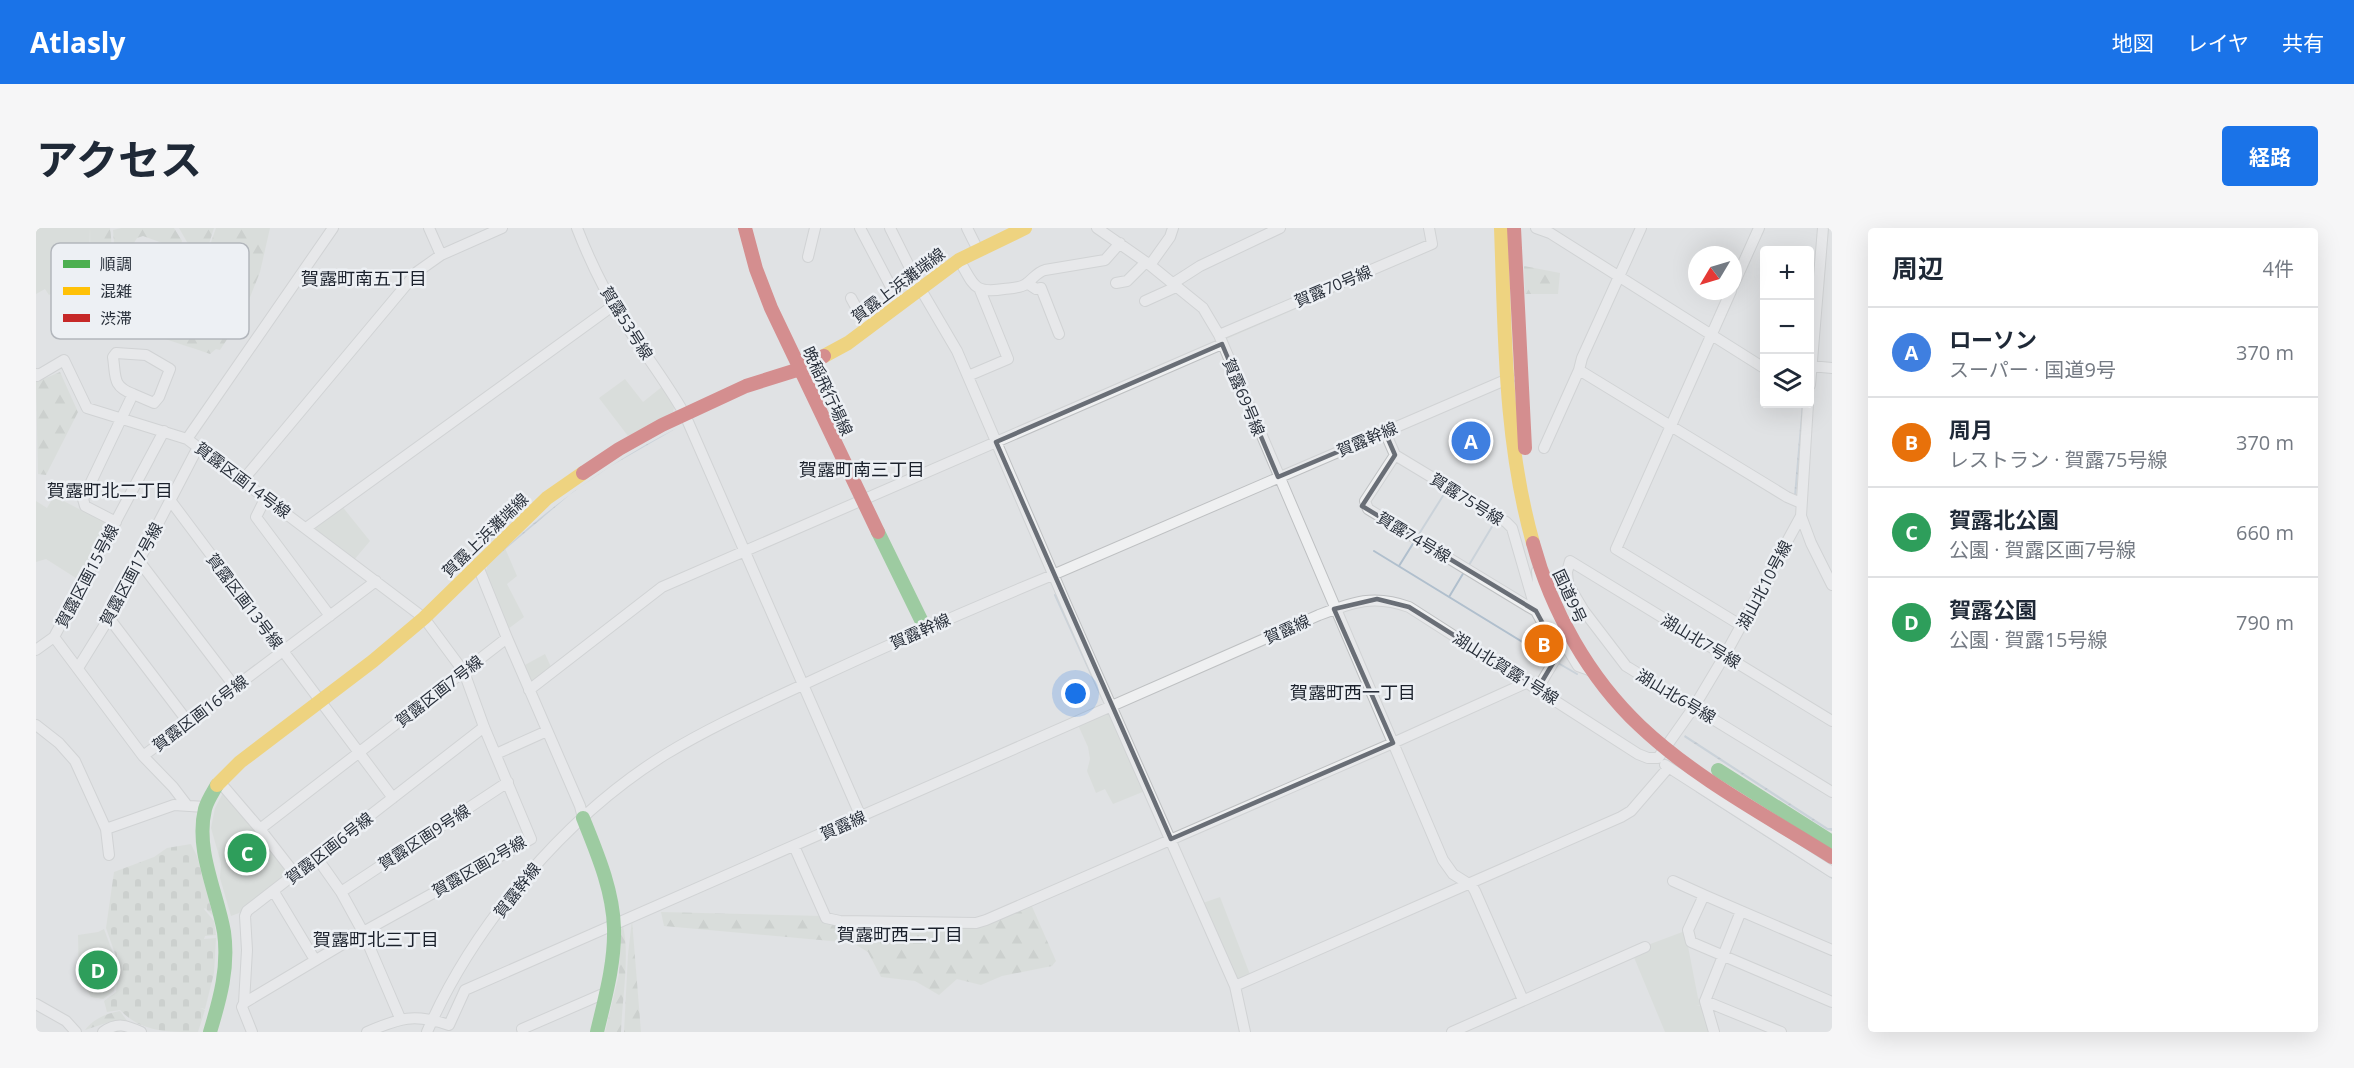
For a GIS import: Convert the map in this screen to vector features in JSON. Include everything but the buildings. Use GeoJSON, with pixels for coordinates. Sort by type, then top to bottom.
{"type":"FeatureCollection","features":[{"type":"Feature","properties":{"kind":"main road","name":"晩稲飛行場線"},"geometry":{"type":"LineString","coordinates":[[744,228],[765,292],[862,502],[925,628]]}},
{"type":"Feature","properties":{"kind":"main road","name":"賀露上浜灘端線"},"geometry":{"type":"LineString","coordinates":[[210,1032],[223,987],[225,946],[222,920],[207,864],[202,828],[205,807],[218,783],[248,756],[373,662],[424,618],[547,498],[619,450],[662,425],[746,386],[800,369],[848,343],[959,260],[1025,228]]}},
{"type":"Feature","properties":{"kind":"main road","name":"国道9号"},"geometry":{"type":"LineString","coordinates":[[1510,229],[1530,486],[1540,537],[1558,587],[1581,633],[1606,670],[1643,713],[1666,748],[1724,774],[1832,842]]}},
{"type":"Feature","properties":{"kind":"main road","name":"国道9号"},"geometry":{"type":"LineString","coordinates":[[1510,229],[1507,379],[1517,479],[1525,525],[1536,561],[1563,622],[1594,672],[1625,711],[1666,748],[1727,791],[1832,857]]}},
{"type":"Feature","properties":{"kind":"main road"},"geometry":{"type":"LineString","coordinates":[[583,818],[601,864],[614,925],[611,970],[597,1032]]}},
{"type":"Feature","properties":{"kind":"street"},"geometry":{"type":"LineString","coordinates":[[187,439],[333,228]]}},
{"type":"Feature","properties":{"kind":"street"},"geometry":{"type":"LineString","coordinates":[[429,228],[441,255]]}},
{"type":"Feature","properties":{"kind":"street"},"geometry":{"type":"LineString","coordinates":[[243,480],[421,268],[441,255],[502,228]]}},
{"type":"Feature","properties":{"kind":"street","name":"賀露53号線"},"geometry":{"type":"LineString","coordinates":[[577,228],[586,252],[614,305],[666,381],[685,415],[861,817]]}},
{"type":"Feature","properties":{"kind":"street"},"geometry":{"type":"LineString","coordinates":[[808,257],[815,228]]}},
{"type":"Feature","properties":{"kind":"street"},"geometry":{"type":"LineString","coordinates":[[860,228],[900,304]]}},
{"type":"Feature","properties":{"kind":"street"},"geometry":{"type":"LineString","coordinates":[[967,228],[978,250]]}},
{"type":"Feature","properties":{"kind":"street","name":"賀露69号線"},"geometry":{"type":"LineString","coordinates":[[1097,228],[1148,264],[1203,308],[1220,339],[1443,860],[1453,874],[1472,886],[1475,891],[1523,1000]]}},
{"type":"Feature","properties":{"kind":"street"},"geometry":{"type":"LineString","coordinates":[[1116,283],[1127,281],[1148,264],[1170,237],[1173,228]]}},
{"type":"Feature","properties":{"kind":"street"},"geometry":{"type":"LineString","coordinates":[[1145,301],[1174,286],[1200,266],[1280,228]]}},
{"type":"Feature","properties":{"kind":"street","name":"賀露70号線"},"geometry":{"type":"LineString","coordinates":[[1220,339],[1432,244],[1429,228]]}},
{"type":"Feature","properties":{"kind":"street"},"geometry":{"type":"LineString","coordinates":[[1510,229],[1535,228],[1550,233],[1760,366]]}},
{"type":"Feature","properties":{"kind":"street"},"geometry":{"type":"LineString","coordinates":[[1545,448],[1580,370],[1582,358],[1641,228]]}},
{"type":"Feature","properties":{"kind":"street"},"geometry":{"type":"LineString","coordinates":[[1742,265],[1758,228]]}},
{"type":"Feature","properties":{"kind":"street"},"geometry":{"type":"LineString","coordinates":[[1812,354],[1823,228]]}},
{"type":"Feature","properties":{"kind":"street"},"geometry":{"type":"LineString","coordinates":[[893,229],[920,288],[951,339],[968,376],[1171,839],[1235,986],[1245,1032]]}},
{"type":"Feature","properties":{"kind":"street"},"geometry":{"type":"LineString","coordinates":[[980,290],[990,291],[1024,285],[1041,271],[1105,260],[1120,243]]}},
{"type":"Feature","properties":{"kind":"street"},"geometry":{"type":"LineString","coordinates":[[959,260],[973,284],[980,290],[1008,359],[968,376]]}},
{"type":"Feature","properties":{"kind":"street"},"geometry":{"type":"LineString","coordinates":[[1027,283],[1041,288],[1059,334]]}},
{"type":"Feature","properties":{"kind":"street"},"geometry":{"type":"LineString","coordinates":[[850,298],[868,329]]}},
{"type":"Feature","properties":{"kind":"street"},"geometry":{"type":"LineString","coordinates":[[1727,300],[1616,549],[1742,626]]}},
{"type":"Feature","properties":{"kind":"street"},"geometry":{"type":"LineString","coordinates":[[306,528],[614,305]]}},
{"type":"Feature","properties":{"kind":"street"},"geometry":{"type":"LineString","coordinates":[[529,690],[653,593],[996,442],[1220,339]]}},
{"type":"Feature","properties":{"kind":"street"},"geometry":{"type":"LineString","coordinates":[[116,353],[146,355],[170,369],[159,398],[154,403],[133,394],[116,384],[113,357],[116,353]]}},
{"type":"Feature","properties":{"kind":"street","name":"賀露区画14号線"},"geometry":{"type":"LineString","coordinates":[[36,374],[37,376],[64,360],[87,408],[187,439],[424,618]]}},
{"type":"Feature","properties":{"kind":"street"},"geometry":{"type":"LineString","coordinates":[[1814,366],[1832,368]]}},
{"type":"Feature","properties":{"kind":"street"},"geometry":{"type":"LineString","coordinates":[[1580,370],[1787,497],[1801,503]]}},
{"type":"Feature","properties":{"kind":"street","name":"賀露幹線"},"geometry":{"type":"LineString","coordinates":[[428,1032],[462,967],[507,900],[567,832],[611,793],[664,755],[724,722],[925,628],[1521,373]]}},
{"type":"Feature","properties":{"kind":"street"},"geometry":{"type":"LineString","coordinates":[[116,522],[85,506],[83,499],[133,394]]}},
{"type":"Feature","properties":{"kind":"street","name":"湖山北10号線"},"geometry":{"type":"LineString","coordinates":[[1666,748],[1694,707],[1742,626],[1801,516],[1808,408]]}},
{"type":"Feature","properties":{"kind":"street","name":"賀露区画15号線"},"geometry":{"type":"LineString","coordinates":[[36,650],[54,637],[164,430]]}},
{"type":"Feature","properties":{"kind":"street"},"geometry":{"type":"LineString","coordinates":[[1385,432],[1395,454]]}},
{"type":"Feature","properties":{"kind":"street","name":"賀露区画17号線"},"geometry":{"type":"LineString","coordinates":[[78,668],[109,618],[198,447]]}},
{"type":"Feature","properties":{"kind":"street","name":"賀露74号線"},"geometry":{"type":"LineString","coordinates":[[1395,454],[1365,501],[1368,509],[1540,610]]}},
{"type":"Feature","properties":{"kind":"street","name":"賀露75号線"},"geometry":{"type":"LineString","coordinates":[[1395,454],[1506,522],[1512,528],[1540,610],[1557,641],[1578,666],[1594,672]]}},
{"type":"Feature","properties":{"kind":"street"},"geometry":{"type":"LineString","coordinates":[[266,497],[255,517],[330,616]]}},
{"type":"Feature","properties":{"kind":"street","name":"賀露区画13号線"},"geometry":{"type":"LineString","coordinates":[[170,501],[393,798]]}},
{"type":"Feature","properties":{"kind":"street"},"geometry":{"type":"LineString","coordinates":[[1801,516],[1811,543],[1832,585]]}},
{"type":"Feature","properties":{"kind":"street"},"geometry":{"type":"LineString","coordinates":[[139,561],[235,687]]}},
{"type":"Feature","properties":{"kind":"street"},"geometry":{"type":"LineString","coordinates":[[1536,561],[1540,610]]}},
{"type":"Feature","properties":{"kind":"street","name":"湖山北7号線"},"geometry":{"type":"LineString","coordinates":[[1570,561],[1832,721]]}},
{"type":"Feature","properties":{"kind":"street","name":"湖山北6号線"},"geometry":{"type":"LineString","coordinates":[[1570,561],[1567,572],[1568,584],[1584,611],[1626,666],[1832,792]]}},
{"type":"Feature","properties":{"kind":"street"},"geometry":{"type":"LineString","coordinates":[[477,564],[583,818]]}},
{"type":"Feature","properties":{"kind":"street","name":"賀露区画16号線"},"geometry":{"type":"LineString","coordinates":[[54,637],[143,756],[376,581]]}},
{"type":"Feature","properties":{"kind":"street","name":"湖山北賀露1号線"},"geometry":{"type":"LineString","coordinates":[[1334,609],[1362,600],[1377,599],[1409,607],[1638,754],[1648,758],[1666,748]]}},
{"type":"Feature","properties":{"kind":"street","name":"賀露線"},"geometry":{"type":"LineString","coordinates":[[367,1032],[400,1018],[433,1020],[448,1029],[465,990],[1334,609]]}},
{"type":"Feature","properties":{"kind":"street"},"geometry":{"type":"LineString","coordinates":[[109,618],[188,722]]}},
{"type":"Feature","properties":{"kind":"street","name":"賀露区画2号線"},"geometry":{"type":"LineString","coordinates":[[244,1003],[363,932],[531,839],[484,727],[464,672],[424,618]]}},
{"type":"Feature","properties":{"kind":"street","name":"賀露区画7号線"},"geometry":{"type":"LineString","coordinates":[[260,829],[507,638]]}},
{"type":"Feature","properties":{"kind":"street"},"geometry":{"type":"LineString","coordinates":[[1538,688],[1559,653],[1557,641]]}},
{"type":"Feature","properties":{"kind":"street"},"geometry":{"type":"LineString","coordinates":[[794,846],[826,918],[976,923],[1393,743],[1528,682]]}},
{"type":"Feature","properties":{"kind":"street"},"geometry":{"type":"LineString","coordinates":[[36,725],[59,743],[75,761],[106,829],[109,855]]}},
{"type":"Feature","properties":{"kind":"street","name":"賀露区画6号線"},"geometry":{"type":"LineString","coordinates":[[244,1003],[247,950],[244,916],[484,727]]}},
{"type":"Feature","properties":{"kind":"street"},"geometry":{"type":"LineString","coordinates":[[496,754],[547,731]]}},
{"type":"Feature","properties":{"kind":"street"},"geometry":{"type":"LineString","coordinates":[[1235,986],[1621,817],[1631,811],[1668,768],[1666,748]]}},
{"type":"Feature","properties":{"kind":"street"},"geometry":{"type":"LineString","coordinates":[[143,756],[186,804]]}},
{"type":"Feature","properties":{"kind":"street"},"geometry":{"type":"LineString","coordinates":[[1668,768],[1832,872]]}},
{"type":"Feature","properties":{"kind":"street","name":"賀露区画9号線"},"geometry":{"type":"LineString","coordinates":[[341,892],[508,782]]}},
{"type":"Feature","properties":{"kind":"street"},"geometry":{"type":"LineString","coordinates":[[224,787],[296,874]]}},
{"type":"Feature","properties":{"kind":"street"},"geometry":{"type":"LineString","coordinates":[[106,829],[174,805],[205,807]]}},
{"type":"Feature","properties":{"kind":"street"},"geometry":{"type":"LineString","coordinates":[[317,858],[341,892],[363,932],[400,1018]]}},
{"type":"Feature","properties":{"kind":"street"},"geometry":{"type":"LineString","coordinates":[[1673,881],[1832,950]]}},
{"type":"Feature","properties":{"kind":"street"},"geometry":{"type":"LineString","coordinates":[[274,892],[315,960]]}},
{"type":"Feature","properties":{"kind":"street"},"geometry":{"type":"LineString","coordinates":[[1704,894],[1688,930],[1691,942],[1832,1002]]}},
{"type":"Feature","properties":{"kind":"street"},"geometry":{"type":"LineString","coordinates":[[1714,1032],[1705,1001],[1741,911]]}},
{"type":"Feature","properties":{"kind":"street"},"geometry":{"type":"LineString","coordinates":[[1452,1032],[1645,947]]}},
{"type":"Feature","properties":{"kind":"street"},"geometry":{"type":"LineString","coordinates":[[523,1032],[522,1029],[606,993]]}},
{"type":"Feature","properties":{"kind":"street"},"geometry":{"type":"LineString","coordinates":[[1705,1001],[1781,1032]]}},
{"type":"Feature","properties":{"kind":"street"},"geometry":{"type":"LineString","coordinates":[[244,1003],[242,1007],[252,1032]]}},
{"type":"Feature","properties":{"kind":"street"},"geometry":{"type":"LineString","coordinates":[[36,1004],[66,1021],[76,1032]]}},
{"type":"Feature","properties":{"kind":"street"},"geometry":{"type":"LineString","coordinates":[[103,1032],[114,1025],[141,1032]]}},
{"type":"Feature","properties":{"kind":"highlighted area"},"geometry":{"type":"Polygon","coordinates":[[[1222,344],[1278,477],[1385,432],[1395,455],[1362,506],[1536,611],[1559,653],[1538,688],[1409,607],[1377,599],[1334,609],[1393,743],[1171,839],[996,442],[1222,344]]]}},
{"type":"Feature","properties":{"kind":"green space"},"geometry":{"type":"Polygon","coordinates":[[[36,228],[90,228],[90,243],[51,243],[51,294],[49,295],[45,289],[36,294],[36,228]]]}},
{"type":"Feature","properties":{"kind":"green space"},"geometry":{"type":"Polygon","coordinates":[[[90,228],[110,228],[111,243],[90,243],[90,228]]]}},
{"type":"Feature","properties":{"kind":"green space"},"geometry":{"type":"Polygon","coordinates":[[[174,228],[182,241],[181,243],[162,243],[143,236],[137,238],[134,243],[114,243],[113,230],[174,228]]]}},
{"type":"Feature","properties":{"kind":"green space"},"geometry":{"type":"Polygon","coordinates":[[[179,228],[214,228],[209,243],[187,242],[179,228]]]}},
{"type":"Feature","properties":{"kind":"green space"},"geometry":{"type":"Polygon","coordinates":[[[216,228],[270,228],[260,272],[249,300],[249,243],[211,243],[216,228]]]}},
{"type":"Feature","properties":{"kind":"green space"},"geometry":{"type":"Polygon","coordinates":[[[1437,248],[1224,340],[1224,339],[1437,248]]]}},
{"type":"Feature","properties":{"kind":"green space"},"geometry":{"type":"Polygon","coordinates":[[[1524,266],[1560,273],[1558,294],[1525,294],[1524,266]]]}},
{"type":"Feature","properties":{"kind":"green space"},"geometry":{"type":"Polygon","coordinates":[[[166,339],[227,339],[220,350],[216,349],[210,354],[166,339]]]}},
{"type":"Feature","properties":{"kind":"green space"},"geometry":{"type":"Polygon","coordinates":[[[60,372],[78,412],[46,475],[38,474],[36,382],[60,372]]]}},
{"type":"Feature","properties":{"kind":"green space"},"geometry":{"type":"Polygon","coordinates":[[[625,379],[643,402],[663,386],[675,404],[673,412],[628,436],[599,398],[625,379]]]}},
{"type":"Feature","properties":{"kind":"green space"},"geometry":{"type":"Polygon","coordinates":[[[54,496],[106,523],[106,533],[79,580],[46,559],[36,562],[36,501],[47,508],[54,496]]]}},
{"type":"Feature","properties":{"kind":"green space"},"geometry":{"type":"Polygon","coordinates":[[[341,505],[370,541],[354,560],[313,529],[341,505]]]}},
{"type":"Feature","properties":{"kind":"green space"},"geometry":{"type":"Polygon","coordinates":[[[505,548],[517,576],[507,584],[524,617],[508,629],[484,575],[486,566],[505,548]]]}},
{"type":"Feature","properties":{"kind":"green space"},"geometry":{"type":"Polygon","coordinates":[[[545,654],[552,669],[532,685],[523,666],[545,654]]]}},
{"type":"Feature","properties":{"kind":"green space"},"geometry":{"type":"Polygon","coordinates":[[[1110,713],[1145,791],[1113,804],[1105,789],[1096,793],[1087,771],[1090,759],[1088,747],[1078,725],[1110,713]]]}},
{"type":"Feature","properties":{"kind":"green space"},"geometry":{"type":"Polygon","coordinates":[[[225,789],[288,870],[287,875],[239,913],[231,916],[220,878],[221,863],[211,828],[215,808],[225,789]]]}},
{"type":"Feature","properties":{"kind":"green space"},"geometry":{"type":"Polygon","coordinates":[[[191,844],[197,856],[213,916],[204,909],[214,921],[216,935],[205,936],[204,939],[216,938],[214,973],[205,1009],[200,1008],[205,1010],[198,1032],[175,1032],[145,1027],[120,1010],[107,1012],[104,1001],[116,992],[119,965],[106,928],[114,872],[154,857],[167,848],[191,844]]]}},
{"type":"Feature","properties":{"kind":"green space"},"geometry":{"type":"Polygon","coordinates":[[[1220,897],[1251,977],[1239,980],[1235,978],[1200,904],[1220,897]]]}},
{"type":"Feature","properties":{"kind":"green space"},"geometry":{"type":"Polygon","coordinates":[[[1030,902],[1056,961],[1052,966],[1002,976],[981,985],[957,979],[939,995],[915,981],[881,977],[868,952],[853,943],[664,926],[661,912],[823,916],[959,924],[1030,902]]]}},
{"type":"Feature","properties":{"kind":"green space"},"geometry":{"type":"Polygon","coordinates":[[[632,920],[641,1032],[624,1032],[632,920]]]}},
{"type":"Feature","properties":{"kind":"green space"},"geometry":{"type":"Polygon","coordinates":[[[623,926],[626,964],[621,1032],[605,1032],[619,974],[623,926]]]}},
{"type":"Feature","properties":{"kind":"green space"},"geometry":{"type":"Polygon","coordinates":[[[104,929],[117,964],[114,991],[103,999],[91,997],[79,976],[78,935],[104,929]]]}},
{"type":"Feature","properties":{"kind":"green space"},"geometry":{"type":"Polygon","coordinates":[[[1685,931],[1698,998],[1703,1005],[1696,1005],[1703,1006],[1710,1032],[1665,1032],[1633,955],[1645,946],[1685,931]]]}},
{"type":"Feature","properties":{"kind":"green space"},"geometry":{"type":"Polygon","coordinates":[[[120,1011],[128,1022],[106,1023],[85,1030],[101,1017],[120,1011]]]}},
{"type":"Feature","properties":{"kind":"water"},"geometry":{"type":"Polygon","coordinates":[[[1802,408],[1804,408],[1796,496],[1794,496],[1802,408]]]}},
{"type":"Feature","properties":{"kind":"water"},"geometry":{"type":"Polygon","coordinates":[[[677,428],[614,464],[651,442],[677,428]]]}},
{"type":"Feature","properties":{"kind":"water"},"geometry":{"type":"Polygon","coordinates":[[[568,496],[488,564],[532,525],[568,496]]]}},
{"type":"Feature","properties":{"kind":"water"},"geometry":{"type":"Polygon","coordinates":[[[1685,735],[1828,828],[1832,828],[1832,831],[1827,830],[1684,737],[1685,735]]]}},
{"type":"Feature","properties":{"kind":"water"},"geometry":{"type":"Polygon","coordinates":[[[1696,792],[1832,877],[1832,879],[1696,792]]]}},
{"type":"Feature","properties":{"kind":"waterway"},"geometry":{"type":"LineString","coordinates":[[1419,534],[1446,491]]}},
{"type":"Feature","properties":{"kind":"waterway"},"geometry":{"type":"LineString","coordinates":[[1469,565],[1496,520]]}},
{"type":"Feature","properties":{"kind":"waterway"},"geometry":{"type":"LineString","coordinates":[[1399,566],[1414,542]]}},
{"type":"Feature","properties":{"kind":"waterway"},"geometry":{"type":"LineString","coordinates":[[1374,551],[1542,654]]}},
{"type":"Feature","properties":{"kind":"waterway"},"geometry":{"type":"LineString","coordinates":[[1449,597],[1464,572]]}},
{"type":"Feature","properties":{"kind":"waterway"},"geometry":{"type":"LineString","coordinates":[[1055,595],[1103,700]]}},
{"type":"Feature","properties":{"kind":"waterway"},"geometry":{"type":"LineString","coordinates":[[1558,663],[1577,674]]}},
{"type":"Feature","properties":{"kind":"traffic: fast"},"geometry":{"type":"LineString","coordinates":[[878,532],[925,628]]}},
{"type":"Feature","properties":{"kind":"traffic: fast"},"geometry":{"type":"LineString","coordinates":[[1718,770],[1832,842]]}},
{"type":"Feature","properties":{"kind":"traffic: fast"},"geometry":{"type":"LineString","coordinates":[[210,1032],[223,983],[225,958],[224,932],[208,871],[203,840],[206,806],[217,785]]}},
{"type":"Feature","properties":{"kind":"traffic: fast"},"geometry":{"type":"LineString","coordinates":[[583,818],[599,858],[611,900],[614,928],[611,967],[597,1032]]}},
{"type":"Feature","properties":{"kind":"traffic: slow"},"geometry":{"type":"LineString","coordinates":[[824,356],[848,343],[959,260],[1025,228]]}},
{"type":"Feature","properties":{"kind":"traffic: slow"},"geometry":{"type":"LineString","coordinates":[[1501,228],[1505,347],[1511,426],[1523,504],[1533,543]]}},
{"type":"Feature","properties":{"kind":"traffic: slow"},"geometry":{"type":"LineString","coordinates":[[217,785],[240,762],[373,661],[424,618],[547,498],[583,473]]}},
{"type":"Feature","properties":{"kind":"traffic: jam"},"geometry":{"type":"LineString","coordinates":[[745,228],[756,269],[771,308],[878,532]]}},
{"type":"Feature","properties":{"kind":"traffic: jam"},"geometry":{"type":"LineString","coordinates":[[1514,228],[1525,448]]}},
{"type":"Feature","properties":{"kind":"traffic: jam"},"geometry":{"type":"LineString","coordinates":[[583,473],[619,449],[662,425],[746,386],[800,369],[824,356]]}},
{"type":"Feature","properties":{"kind":"traffic: jam"},"geometry":{"type":"LineString","coordinates":[[1533,543],[1561,618],[1588,665],[1621,707],[1684,763],[1832,857]]}},
{"type":"Feature","properties":{"kind":"place","name":"ローソン"},"geometry":{"type":"Point","coordinates":[1471,441]}},
{"type":"Feature","properties":{"kind":"place","name":"周月"},"geometry":{"type":"Point","coordinates":[1544,644]}},
{"type":"Feature","properties":{"kind":"place","name":"賀露北公園"},"geometry":{"type":"Point","coordinates":[247,853]}},
{"type":"Feature","properties":{"kind":"place","name":"賀露公園"},"geometry":{"type":"Point","coordinates":[98,970]}},
{"type":"Feature","properties":{"kind":"district","name":"賀露町南五丁目"},"geometry":{"type":"Point","coordinates":[364,278]}},
{"type":"Feature","properties":{"kind":"district","name":"賀露町南三丁目"},"geometry":{"type":"Point","coordinates":[862,469]}},
{"type":"Feature","properties":{"kind":"district","name":"賀露町北二丁目"},"geometry":{"type":"Point","coordinates":[110,490]}},
{"type":"Feature","properties":{"kind":"district","name":"賀露町西一丁目"},"geometry":{"type":"Point","coordinates":[1353,692]}},
{"type":"Feature","properties":{"kind":"district","name":"賀露町西二丁目"},"geometry":{"type":"Point","coordinates":[900,934]}},
{"type":"Feature","properties":{"kind":"district","name":"賀露町北三丁目"},"geometry":{"type":"Point","coordinates":[376,939]}}]}
